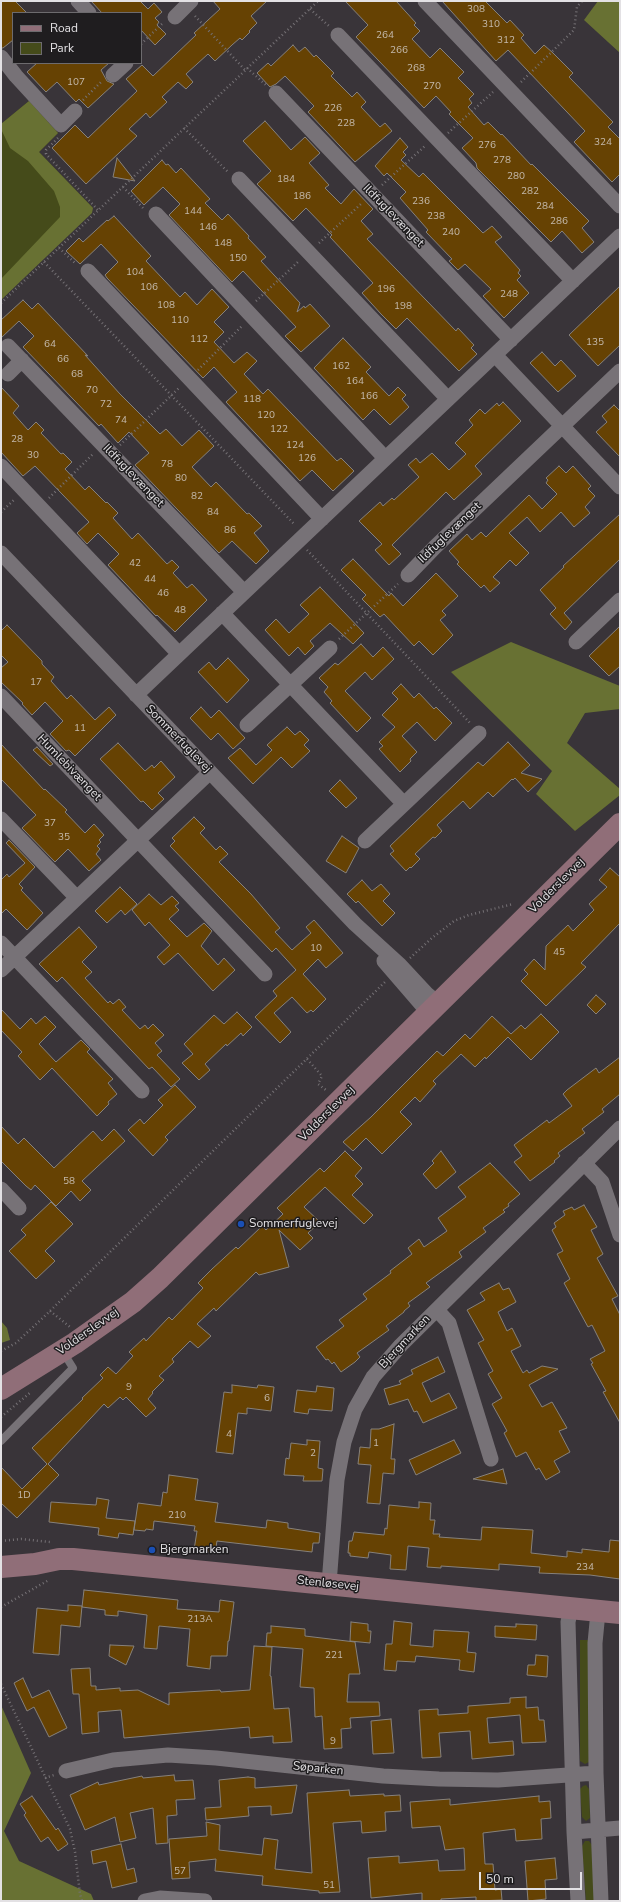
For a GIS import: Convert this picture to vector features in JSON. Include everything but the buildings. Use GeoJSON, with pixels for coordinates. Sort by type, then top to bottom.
{"type":"FeatureCollection","features":[{"type":"Feature","properties":{"kind":"street"},"geometry":{"type":"LineString","coordinates":[[78,1],[88,12]]}},
{"type":"Feature","properties":{"kind":"street"},"geometry":{"type":"LineString","coordinates":[[425,1],[620,206]]}},
{"type":"Feature","properties":{"kind":"street"},"geometry":{"type":"LineString","coordinates":[[174,17],[186,3]]}},
{"type":"Feature","properties":{"kind":"street"},"geometry":{"type":"LineString","coordinates":[[338,35],[573,281]]}},
{"type":"Feature","properties":{"kind":"street"},"geometry":{"type":"LineString","coordinates":[[1,57],[16,76],[61,125],[75,111]]}},
{"type":"Feature","properties":{"kind":"street"},"geometry":{"type":"LineString","coordinates":[[113,75],[125,64]]}},
{"type":"Feature","properties":{"kind":"street","name":"Ildfuglevænget"},"geometry":{"type":"LineString","coordinates":[[276,93],[511,340]]}},
{"type":"Feature","properties":{"kind":"street"},"geometry":{"type":"LineString","coordinates":[[239,179],[448,399]]}},
{"type":"Feature","properties":{"kind":"street"},"geometry":{"type":"LineString","coordinates":[[156,214],[385,458]]}},
{"type":"Feature","properties":{"kind":"street"},"geometry":{"type":"LineString","coordinates":[[136,695],[620,236]]}},
{"type":"Feature","properties":{"kind":"street"},"geometry":{"type":"LineString","coordinates":[[88,271],[322,519]]}},
{"type":"Feature","properties":{"kind":"street","name":"Ildfuglevænget"},"geometry":{"type":"LineString","coordinates":[[8,346],[244,592]]}},
{"type":"Feature","properties":{"kind":"street"},"geometry":{"type":"LineString","coordinates":[[495,355],[620,487]]}},
{"type":"Feature","properties":{"kind":"street"},"geometry":{"type":"LineString","coordinates":[[8,374],[22,360]]}},
{"type":"Feature","properties":{"kind":"street","name":"Ildfuglevænget"},"geometry":{"type":"LineString","coordinates":[[408,575],[620,371]]}},
{"type":"Feature","properties":{"kind":"street"},"geometry":{"type":"LineString","coordinates":[[1,466],[179,654]]}},
{"type":"Feature","properties":{"kind":"street","name":"Sommerfuglevej"},"geometry":{"type":"LineString","coordinates":[[1,553],[355,924],[433,1008]]}},
{"type":"Feature","properties":{"kind":"street"},"geometry":{"type":"LineString","coordinates":[[576,642],[620,600]]}},
{"type":"Feature","properties":{"kind":"street"},"geometry":{"type":"LineString","coordinates":[[222,613],[404,804]]}},
{"type":"Feature","properties":{"kind":"street"},"geometry":{"type":"LineString","coordinates":[[248,725],[330,648]]}},
{"type":"Feature","properties":{"kind":"street","name":"Humlebivænget"},"geometry":{"type":"LineString","coordinates":[[1,696],[265,974]]}},
{"type":"Feature","properties":{"kind":"street"},"geometry":{"type":"LineString","coordinates":[[365,841],[479,733]]}},
{"type":"Feature","properties":{"kind":"street"},"geometry":{"type":"LineString","coordinates":[[1,970],[210,772]]}},
{"type":"Feature","properties":{"kind":"street"},"geometry":{"type":"LineString","coordinates":[[1,819],[77,898]]}},
{"type":"Feature","properties":{"kind":"street","name":"Volderslevvej"},"geometry":{"type":"LineString","coordinates":[[5,1385],[83,1337],[133,1302],[160,1278],[620,824]]}},
{"type":"Feature","properties":{"kind":"street"},"geometry":{"type":"LineString","coordinates":[[1,943],[142,1091]]}},
{"type":"Feature","properties":{"kind":"street","name":"Bjergmarken"},"geometry":{"type":"LineString","coordinates":[[329,1584],[337,1480],[344,1442],[355,1409],[373,1377],[400,1345],[620,1128]]}},
{"type":"Feature","properties":{"kind":"street"},"geometry":{"type":"LineString","coordinates":[[584,1163],[602,1182],[620,1235]]}},
{"type":"Feature","properties":{"kind":"street"},"geometry":{"type":"LineString","coordinates":[[1,1189],[19,1208]]}},
{"type":"Feature","properties":{"kind":"street","name":"Bjergmarken"},"geometry":{"type":"LineString","coordinates":[[437,1310],[449,1324],[491,1459]]}},
{"type":"Feature","properties":{"kind":"street","name":"Stenløsevej"},"geometry":{"type":"LineString","coordinates":[[1,1578],[35,1564],[59,1558],[620,1613]]}},
{"type":"Feature","properties":{"kind":"street","name":"Stenløsevej"},"geometry":{"type":"LineString","coordinates":[[1,1567],[35,1564]]}},
{"type":"Feature","properties":{"kind":"street"},"geometry":{"type":"LineString","coordinates":[[571,1608],[568,1622],[574,1832],[578,1901]]}},
{"type":"Feature","properties":{"kind":"street"},"geometry":{"type":"LineString","coordinates":[[598,1612],[595,1643],[596,1773],[597,1830],[601,1901]]}},
{"type":"Feature","properties":{"kind":"street","name":"Søparken"},"geometry":{"type":"LineString","coordinates":[[66,1771],[113,1760],[168,1755],[216,1758],[383,1776],[439,1779],[498,1780],[596,1773]]}},
{"type":"Feature","properties":{"kind":"street"},"geometry":{"type":"LineString","coordinates":[[574,1832],[620,1828]]}},
{"type":"Feature","properties":{"kind":"street"},"geometry":{"type":"LineString","coordinates":[[145,1901],[160,1898],[205,1901]]}},
{"type":"Feature","properties":{"kind":"lane"},"geometry":{"type":"LineString","coordinates":[[1,1440],[73,1368],[62,1351]]}},
{"type":"Feature","properties":{"kind":"path"},"geometry":{"type":"LineString","coordinates":[[1,303],[318,1]]}},
{"type":"Feature","properties":{"kind":"path"},"geometry":{"type":"LineString","coordinates":[[246,310],[372,194],[437,139],[507,87],[574,30],[577,7],[582,1]]}},
{"type":"Feature","properties":{"kind":"path"},"geometry":{"type":"LineString","coordinates":[[186,3],[246,69],[276,93]]}},
{"type":"Feature","properties":{"kind":"path"},"geometry":{"type":"LineString","coordinates":[[310,9],[338,35]]}},
{"type":"Feature","properties":{"kind":"path"},"geometry":{"type":"LineString","coordinates":[[142,43],[170,16],[174,17]]}},
{"type":"Feature","properties":{"kind":"path"},"geometry":{"type":"LineString","coordinates":[[75,111],[75,108],[108,76],[113,75]]}},
{"type":"Feature","properties":{"kind":"path"},"geometry":{"type":"LineString","coordinates":[[61,125],[61,134],[46,150],[46,154],[98,210]]}},
{"type":"Feature","properties":{"kind":"path"},"geometry":{"type":"LineString","coordinates":[[184,128],[231,176],[239,179]]}},
{"type":"Feature","properties":{"kind":"path"},"geometry":{"type":"LineString","coordinates":[[123,187],[149,214],[156,214]]}},
{"type":"Feature","properties":{"kind":"path"},"geometry":{"type":"LineString","coordinates":[[59,248],[82,270],[88,271]]}},
{"type":"Feature","properties":{"kind":"path"},"geometry":{"type":"LineString","coordinates":[[44,262],[301,538],[366,613],[479,733]]}},
{"type":"Feature","properties":{"kind":"path"},"geometry":{"type":"LineString","coordinates":[[40,507],[103,445]]}},
{"type":"Feature","properties":{"kind":"path"},"geometry":{"type":"LineString","coordinates":[[1,506],[4,509],[1,512]]}},
{"type":"Feature","properties":{"kind":"path"},"geometry":{"type":"LineString","coordinates":[[330,648],[408,575]]}},
{"type":"Feature","properties":{"kind":"path"},"geometry":{"type":"LineString","coordinates":[[1,1351],[16,1343],[50,1311],[397,970],[432,938],[454,922],[470,915],[514,904]]}},
{"type":"Feature","properties":{"kind":"path"},"geometry":{"type":"LineString","coordinates":[[307,1059],[322,1076],[318,1084],[340,1101]]}},
{"type":"Feature","properties":{"kind":"path"},"geometry":{"type":"LineString","coordinates":[[50,1311],[83,1337]]}},
{"type":"Feature","properties":{"kind":"path"},"geometry":{"type":"LineString","coordinates":[[1,1607],[54,1577]]}},
{"type":"Feature","properties":{"kind":"path"},"geometry":{"type":"LineString","coordinates":[[1,1684],[70,1829],[82,1901]]}},
{"type":"Feature","properties":{"kind":"green space"},"geometry":{"type":"Polygon","coordinates":[[[598,1],[620,1],[620,53],[584,20],[598,1]]]}},
{"type":"Feature","properties":{"kind":"green space"},"geometry":{"type":"Polygon","coordinates":[[[29,101],[58,133],[39,152],[93,208],[1,300],[1,124],[29,101]]]}},
{"type":"Feature","properties":{"kind":"green space"},"geometry":{"type":"Polygon","coordinates":[[[29,101],[58,133],[39,152],[93,208],[92,213],[1,300],[1,279],[60,217],[60,207],[54,191],[28,161],[10,148],[1,129],[1,124],[29,101]]]}},
{"type":"Feature","properties":{"kind":"green space"},"geometry":{"type":"Polygon","coordinates":[[[511,642],[620,686],[620,709],[585,713],[567,743],[620,789],[620,795],[575,831],[536,794],[552,771],[451,672],[511,642]]]}},
{"type":"Feature","properties":{"kind":"green space"},"geometry":{"type":"Polygon","coordinates":[[[1,1321],[7,1328],[10,1340],[1,1343],[1,1321]]]}},
{"type":"Feature","properties":{"kind":"green space"},"geometry":{"type":"Polygon","coordinates":[[[580,1640],[589,1640],[589,1762],[585,1764],[580,1761],[580,1640]]]}},
{"type":"Feature","properties":{"kind":"green space"},"geometry":{"type":"Polygon","coordinates":[[[1,1705],[31,1773],[4,1831],[19,1861],[91,1894],[94,1901],[1,1901],[1,1705]]]}},
{"type":"Feature","properties":{"kind":"green space"},"geometry":{"type":"Polygon","coordinates":[[[586,1785],[589,1789],[590,1818],[586,1821],[582,1817],[580,1789],[586,1785]]]}},
{"type":"Feature","properties":{"kind":"green space"},"geometry":{"type":"Polygon","coordinates":[[[585,1841],[589,1841],[592,1845],[595,1901],[586,1901],[582,1846],[585,1841]]]}},
{"type":"Feature","properties":{"kind":"place","name":"Sommerfuglevej"},"geometry":{"type":"Point","coordinates":[241,1224]}},
{"type":"Feature","properties":{"kind":"place","name":"Bjergmarken"},"geometry":{"type":"Point","coordinates":[152,1550]}}]}
